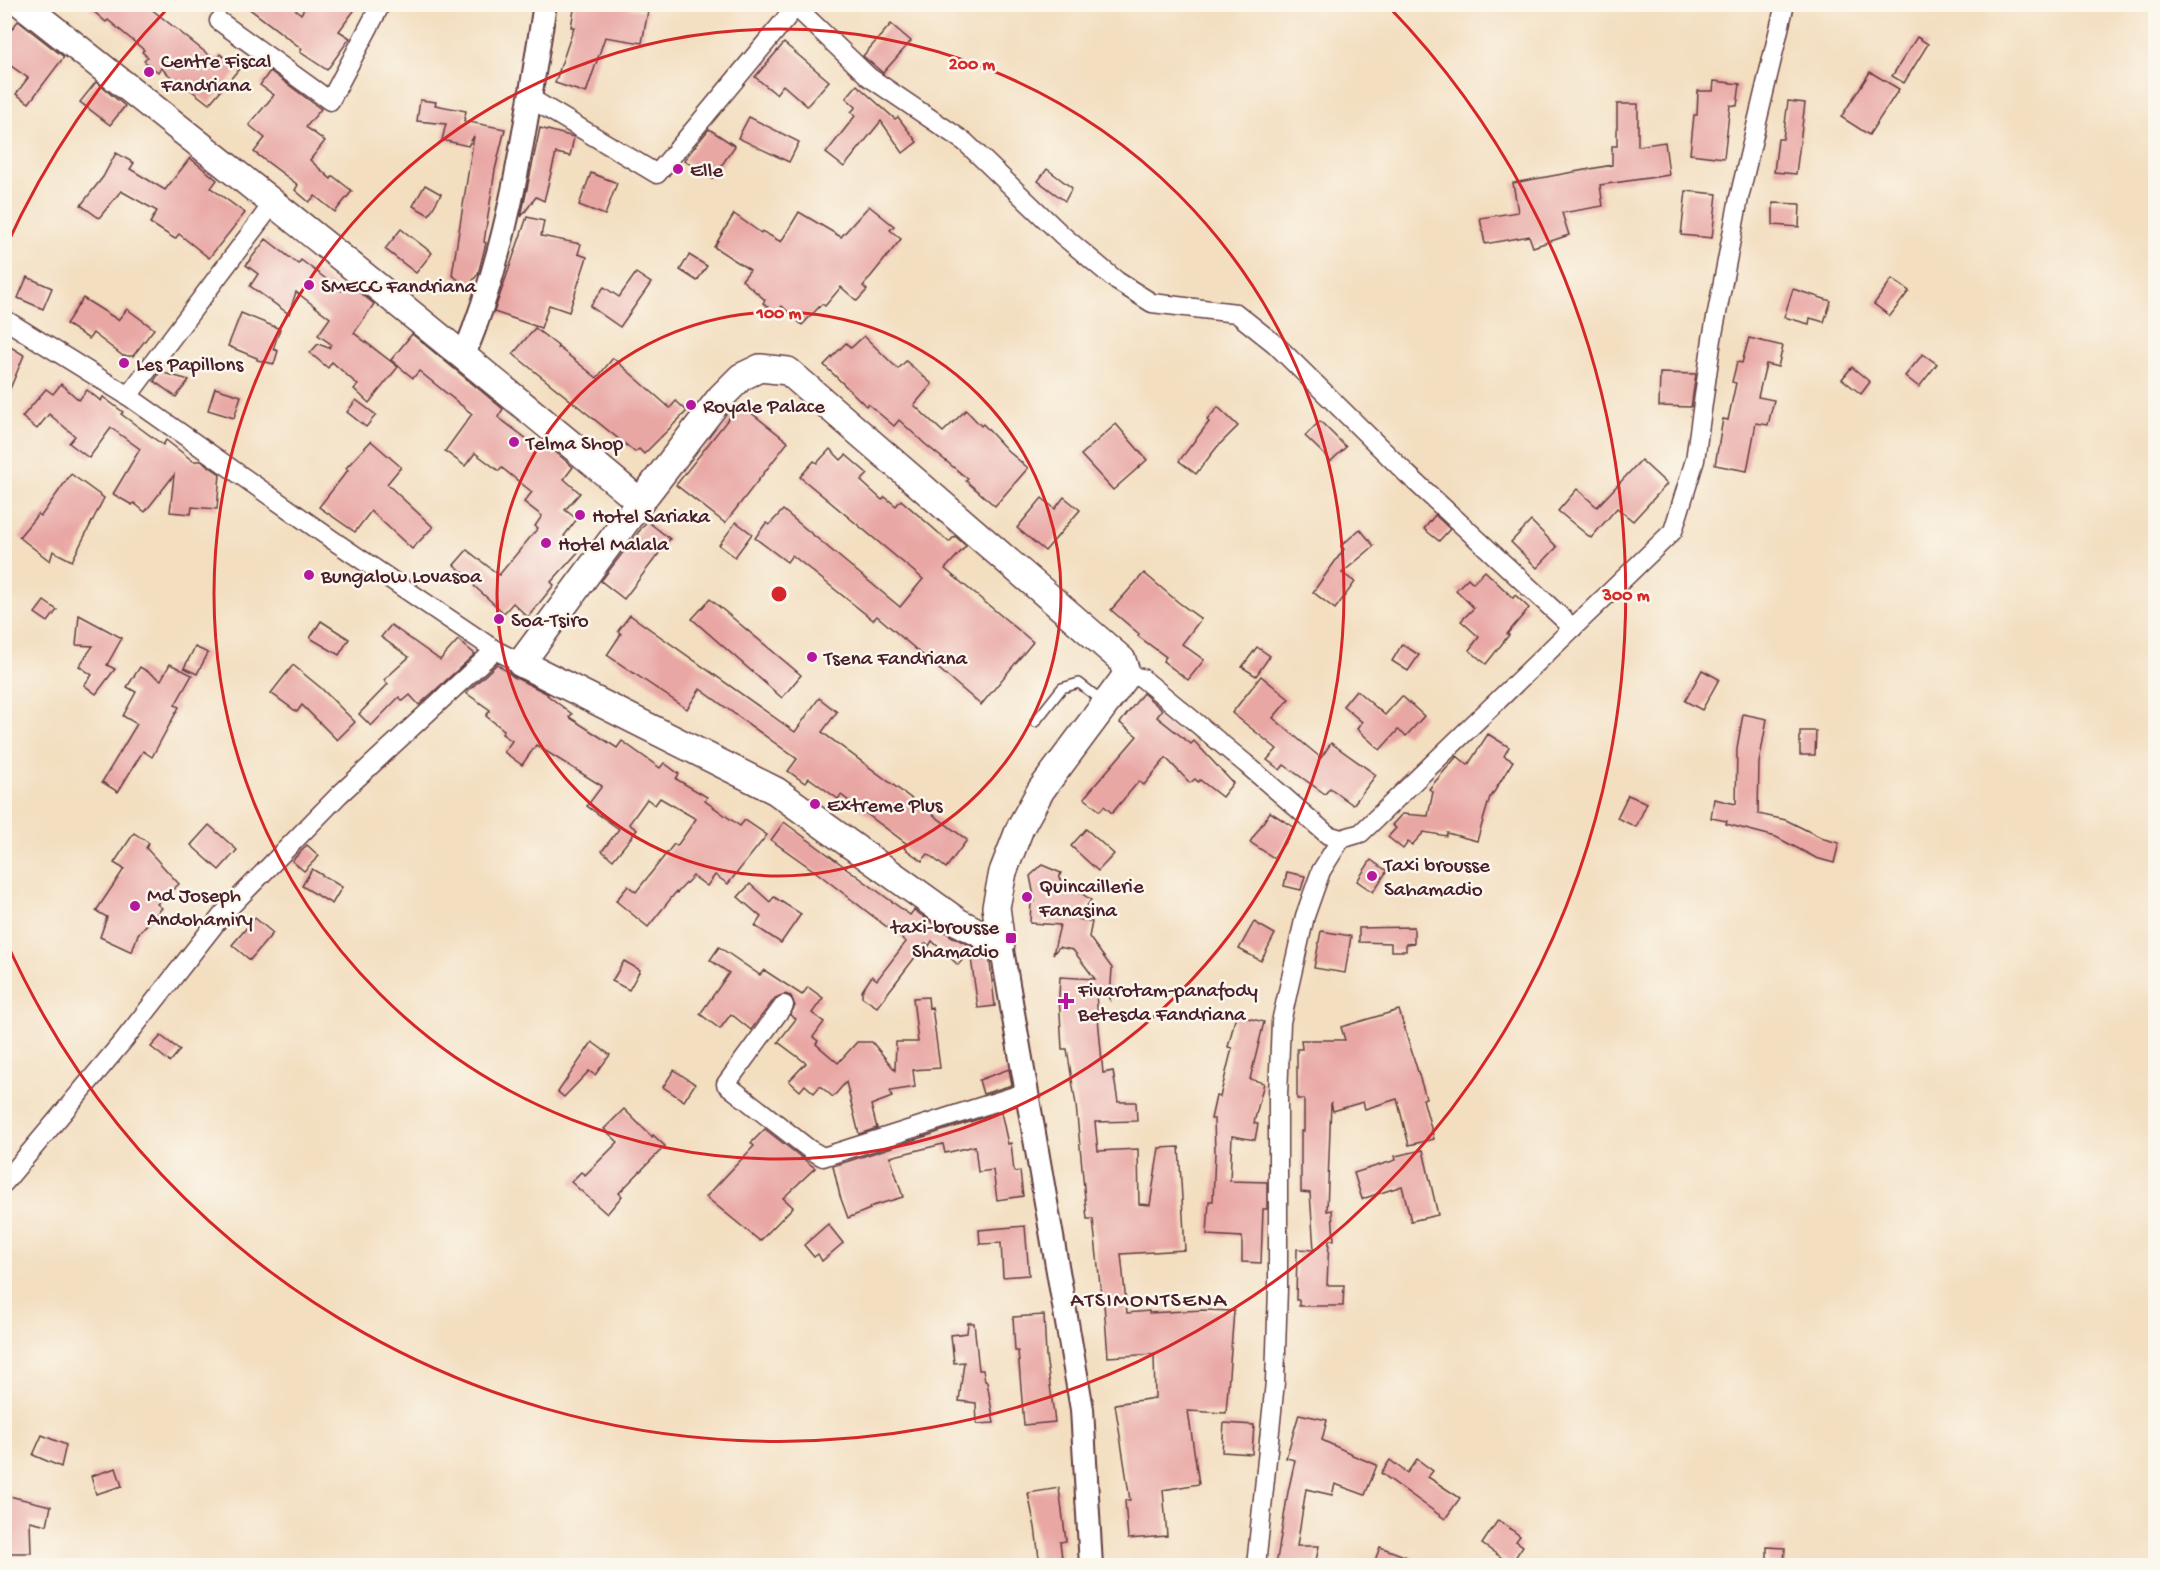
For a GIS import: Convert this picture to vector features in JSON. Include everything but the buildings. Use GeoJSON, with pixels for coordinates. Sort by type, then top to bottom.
{"type":"FeatureCollection","features":[{"type":"Feature","properties":{"kind":"main road"},"geometry":{"type":"LineString","coordinates":[[22,4],[464,355],[640,502]]}},
{"type":"Feature","properties":{"kind":"main road"},"geometry":{"type":"LineString","coordinates":[[760,368],[788,371],[1122,660],[1127,675],[1041,790],[1020,828],[1003,872],[996,907],[1001,944],[958,922],[776,791],[521,663],[721,397],[741,377],[760,368]]}},
{"type":"Feature","properties":{"kind":"street"},"geometry":{"type":"LineString","coordinates":[[219,21],[330,101],[381,4]]}},
{"type":"Feature","properties":{"kind":"street"},"geometry":{"type":"LineString","coordinates":[[464,355],[480,317],[501,248],[530,98],[545,4]]}},
{"type":"Feature","properties":{"kind":"street"},"geometry":{"type":"LineString","coordinates":[[1127,675],[1142,678],[1328,835],[1341,839],[1361,833],[1672,531],[1695,460],[1712,339],[1739,198],[1785,4]]}},
{"type":"Feature","properties":{"kind":"street"},"geometry":{"type":"LineString","coordinates":[[530,98],[657,174],[793,5],[869,76],[965,142],[1062,235],[1117,281],[1152,303],[1236,313],[1275,344],[1407,474],[1573,628]]}},
{"type":"Feature","properties":{"kind":"street"},"geometry":{"type":"LineString","coordinates":[[128,396],[274,202]]}},
{"type":"Feature","properties":{"kind":"street"},"geometry":{"type":"LineString","coordinates":[[4,320],[128,396],[334,541],[495,650],[521,663]]}},
{"type":"Feature","properties":{"kind":"street"},"geometry":{"type":"LineString","coordinates":[[4,1183],[124,1040],[223,914],[315,818],[495,650]]}},
{"type":"Feature","properties":{"kind":"street"},"geometry":{"type":"LineString","coordinates":[[1256,1566],[1275,1382],[1281,1022],[1305,916],[1321,871],[1341,839]]}},
{"type":"Feature","properties":{"kind":"street"},"geometry":{"type":"LineString","coordinates":[[1001,944],[1082,1408],[1091,1566]]}},
{"type":"Feature","properties":{"kind":"street"},"geometry":{"type":"LineString","coordinates":[[784,1005],[726,1084],[809,1149],[823,1157],[1027,1092]]}},
{"type":"Feature","properties":{"kind":"lane"},"geometry":{"type":"LineString","coordinates":[[1035,722],[1062,688],[1079,683],[1106,704]]}},
{"type":"Feature","properties":{"kind":"place","name":"Centre Fiscal Fandriana"},"geometry":{"type":"Point","coordinates":[149,72]}},
{"type":"Feature","properties":{"kind":"place","name":"Elle"},"geometry":{"type":"Point","coordinates":[678,169]}},
{"type":"Feature","properties":{"kind":"place","name":"SMECC Fandriana"},"geometry":{"type":"Point","coordinates":[309,285]}},
{"type":"Feature","properties":{"kind":"place","name":"Les Papillons"},"geometry":{"type":"Point","coordinates":[124,363]}},
{"type":"Feature","properties":{"kind":"place","name":"Royale Palace"},"geometry":{"type":"Point","coordinates":[691,405]}},
{"type":"Feature","properties":{"kind":"place","name":"Telma Shop"},"geometry":{"type":"Point","coordinates":[514,442]}},
{"type":"Feature","properties":{"kind":"place","name":"Hotel Sariaka"},"geometry":{"type":"Point","coordinates":[580,515]}},
{"type":"Feature","properties":{"kind":"place","name":"Hotel Malala"},"geometry":{"type":"Point","coordinates":[546,543]}},
{"type":"Feature","properties":{"kind":"place","name":"Bungalow Lovasoa"},"geometry":{"type":"Point","coordinates":[309,575]}},
{"type":"Feature","properties":{"kind":"place","name":"Soa-Tsiro"},"geometry":{"type":"Point","coordinates":[499,619]}},
{"type":"Feature","properties":{"kind":"place","name":"Tsena Fandriana"},"geometry":{"type":"Point","coordinates":[812,657]}},
{"type":"Feature","properties":{"kind":"place","name":"Extreme Plus"},"geometry":{"type":"Point","coordinates":[815,804]}},
{"type":"Feature","properties":{"kind":"place","name":"Taxi brousse Sahamadio"},"geometry":{"type":"Point","coordinates":[1372,876]}},
{"type":"Feature","properties":{"kind":"place","name":"Quincaillerie Fanasina"},"geometry":{"type":"Point","coordinates":[1027,897]}},
{"type":"Feature","properties":{"kind":"place","name":"Md Joseph Andohamiry"},"geometry":{"type":"Point","coordinates":[135,906]}},
{"type":"Feature","properties":{"kind":"place","name":"taxi-brousse Shamadio"},"geometry":{"type":"Point","coordinates":[1011,938]}},
{"type":"Feature","properties":{"kind":"place","name":"Fivarotam-panafody Betesda Fandriana"},"geometry":{"type":"Point","coordinates":[1066,1001]}},
{"type":"Feature","properties":{"kind":"district","name":"ATSIMONTSENA"},"geometry":{"type":"Point","coordinates":[1149,1298]}}]}
